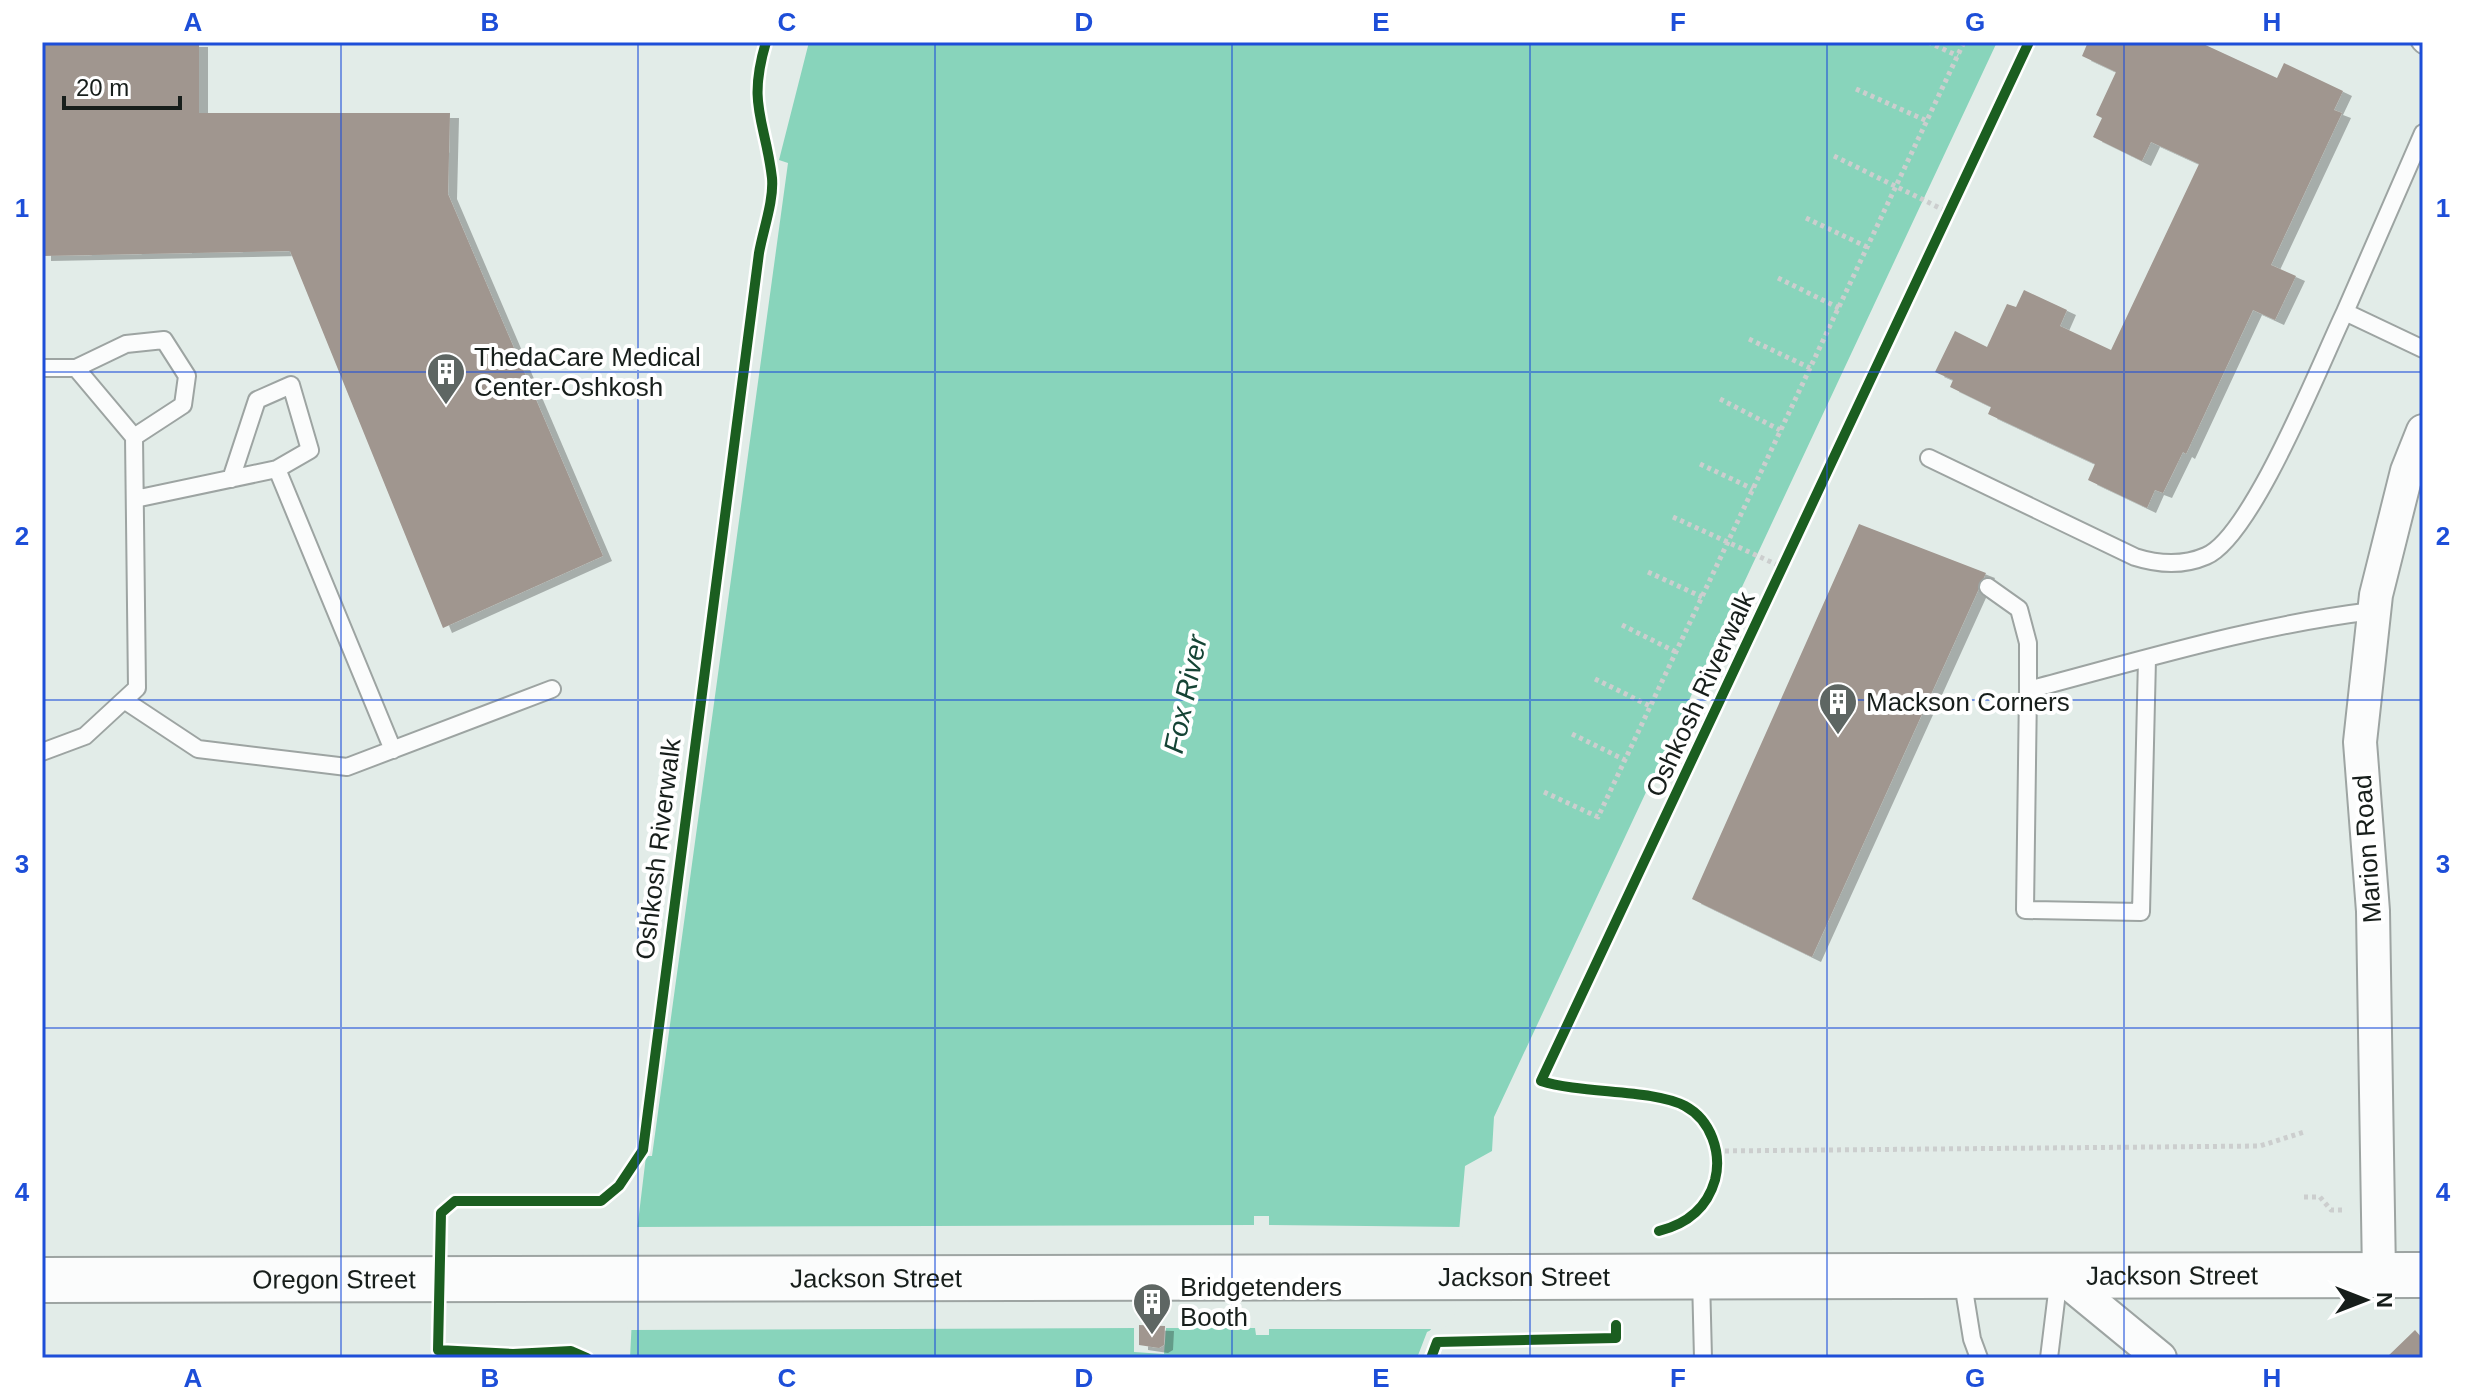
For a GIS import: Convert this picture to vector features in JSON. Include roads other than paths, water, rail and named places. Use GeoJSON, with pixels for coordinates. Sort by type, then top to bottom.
{"type":"FeatureCollection","features":[{"type":"Feature","properties":{"kind":"main road","name":"Jackson Street"},"geometry":{"type":"LineString","coordinates":[[625,1279],[2423,1275]]}},
{"type":"Feature","properties":{"kind":"main road","name":"Oregon Street"},"geometry":{"type":"LineString","coordinates":[[42,1280],[625,1279]]}},
{"type":"Feature","properties":{"kind":"street","name":"Marion Road"},"geometry":{"type":"LineString","coordinates":[[2379,1274],[2373,911],[2360,742],[2373,611],[2407,471],[2423,431]]}},
{"type":"Feature","properties":{"kind":"street"},"geometry":{"type":"LineString","coordinates":[[2059,1275],[2160,1358]]}},
{"type":"Feature","properties":{"kind":"lane"},"geometry":{"type":"LineString","coordinates":[[1929,458],[2135,557],[2160,565],[2207,556],[2227,541],[2250,510],[2345,312],[2423,133]]}},
{"type":"Feature","properties":{"kind":"lane"},"geometry":{"type":"LineString","coordinates":[[2345,312],[2423,349]]}},
{"type":"Feature","properties":{"kind":"lane"},"geometry":{"type":"LineString","coordinates":[[42,368],[76,368],[126,344],[164,340],[187,376],[183,405],[134,437]]}},
{"type":"Feature","properties":{"kind":"lane"},"geometry":{"type":"LineString","coordinates":[[42,752],[85,736],[137,688],[134,437],[76,368]]}},
{"type":"Feature","properties":{"kind":"lane"},"geometry":{"type":"LineString","coordinates":[[135,499],[231,479],[277,469],[310,450],[291,385],[257,400],[231,479]]}},
{"type":"Feature","properties":{"kind":"lane"},"geometry":{"type":"LineString","coordinates":[[277,469],[393,750]]}},
{"type":"Feature","properties":{"kind":"lane"},"geometry":{"type":"LineString","coordinates":[[1988,587],[2019,609],[2028,643],[2025,910],[2141,912],[2147,659]]}},
{"type":"Feature","properties":{"kind":"lane"},"geometry":{"type":"LineString","coordinates":[[2028,690],[2297,620],[2373,611]]}},
{"type":"Feature","properties":{"kind":"lane"},"geometry":{"type":"LineString","coordinates":[[124,700],[198,749],[347,767],[552,689]]}},
{"type":"Feature","properties":{"kind":"lane"},"geometry":{"type":"LineString","coordinates":[[2049,1358],[2059,1275]]}},
{"type":"Feature","properties":{"kind":"lane"},"geometry":{"type":"LineString","coordinates":[[1962,1276],[1972,1339],[1979,1358]]}},
{"type":"Feature","properties":{"kind":"lane"},"geometry":{"type":"LineString","coordinates":[[1701,1277],[1703,1358]]}},
{"type":"Feature","properties":{"kind":"water","name":"Fox River"},"geometry":{"type":"Polygon","coordinates":[[[809,42],[1997,42],[1494,1117],[1492,1151],[1465,1166],[1451,1320],[1427,1332],[1417,1358],[630,1358],[636,1239],[646,1156],[652,1156],[788,163],[779,160],[809,42]]]}},
{"type":"Feature","properties":{"kind":"place","name":"ThedaCare Medical Center-Oshkosh"},"geometry":{"type":"Point","coordinates":[446,406]}},
{"type":"Feature","properties":{"kind":"place","name":"Mackson Corners"},"geometry":{"type":"Point","coordinates":[1838,736]}},
{"type":"Feature","properties":{"kind":"place","name":"Bridgetenders Booth"},"geometry":{"type":"Point","coordinates":[1152,1336]}}]}
